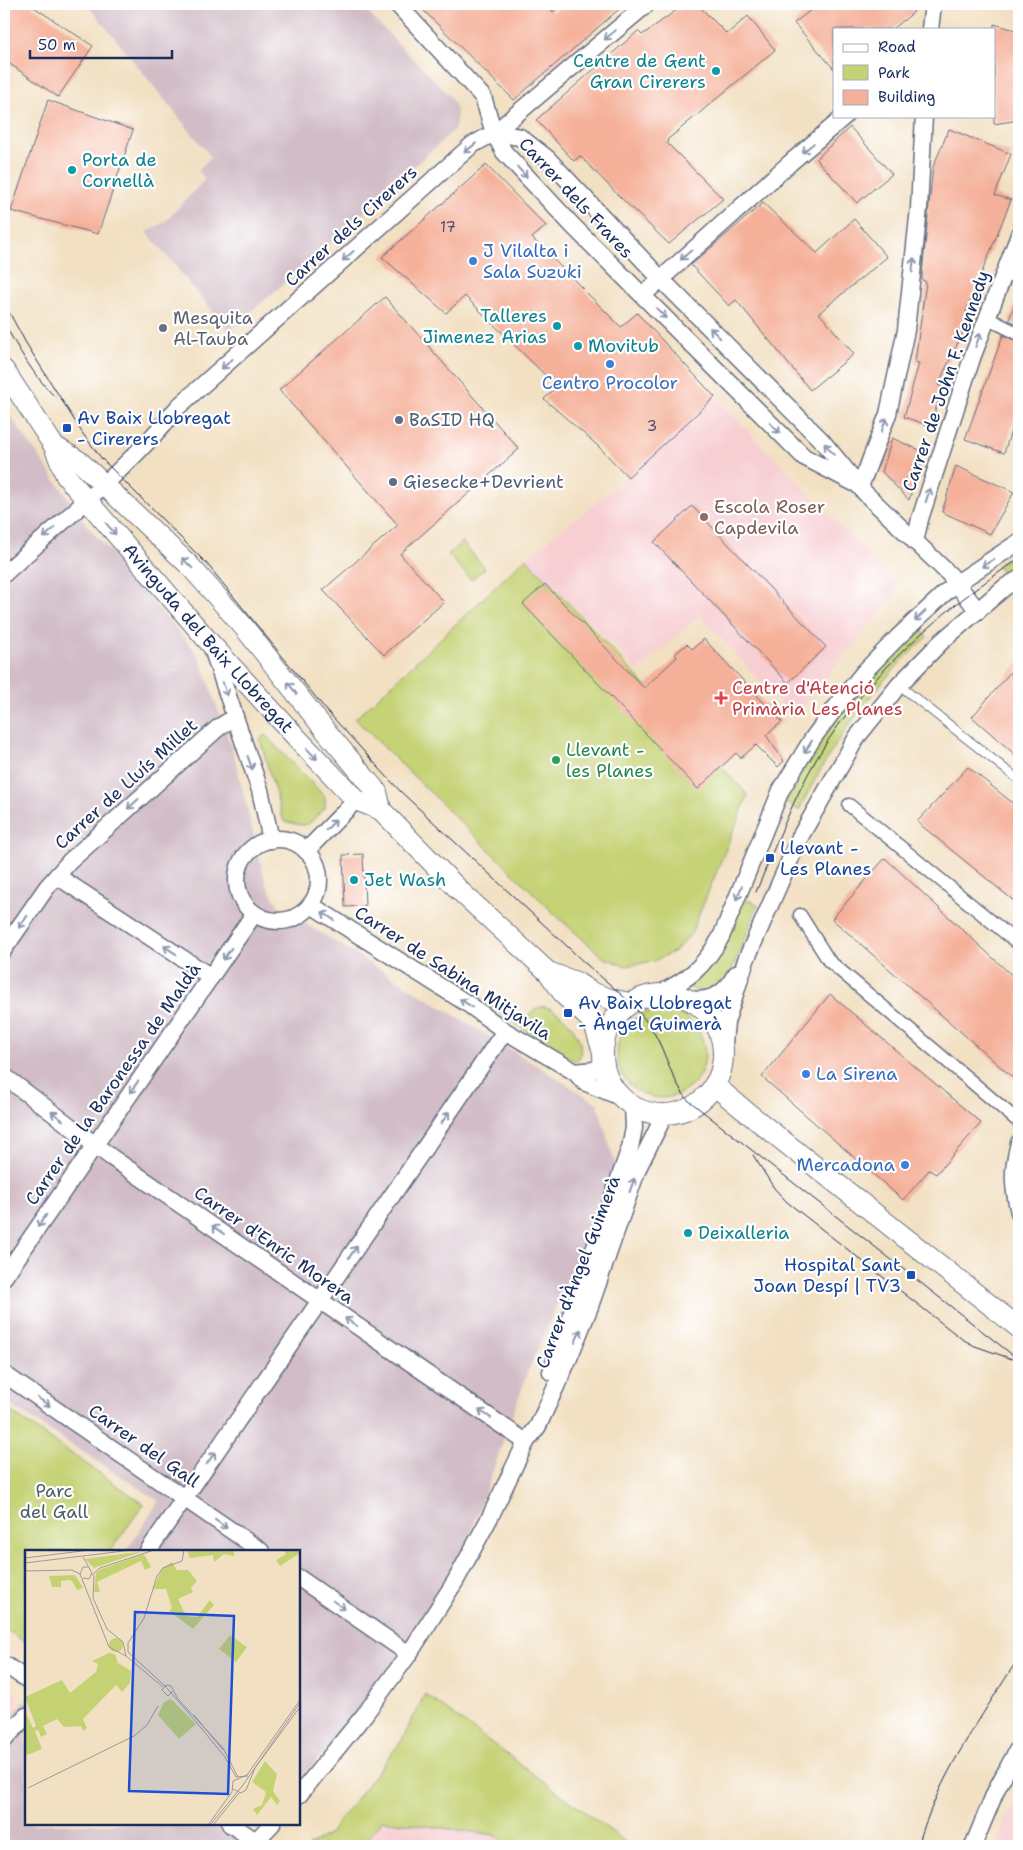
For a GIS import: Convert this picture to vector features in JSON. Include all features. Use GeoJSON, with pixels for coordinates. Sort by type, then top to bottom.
{"type":"FeatureCollection","features":[{"type":"Feature","properties":{"kind":"street"},"geometry":{"type":"LineString","coordinates":[[397,4],[483,97],[494,133]]}},
{"type":"Feature","properties":{"kind":"street","name":"Carrer dels Cirerers"},"geometry":{"type":"LineString","coordinates":[[4,574],[154,437],[179,406],[472,145],[494,133],[647,4]]}},
{"type":"Feature","properties":{"kind":"street"},"geometry":{"type":"LineString","coordinates":[[930,28],[933,4]]}},
{"type":"Feature","properties":{"kind":"street"},"geometry":{"type":"LineString","coordinates":[[643,295],[790,162],[843,118]]}},
{"type":"Feature","properties":{"kind":"street"},"geometry":{"type":"LineString","coordinates":[[860,487],[888,414],[906,330],[919,208],[924,118]]}},
{"type":"Feature","properties":{"kind":"street","name":"Carrer dels Frares"},"geometry":{"type":"LineString","coordinates":[[494,133],[520,137],[547,158],[660,278],[822,441],[860,487],[956,583],[978,611]]}},
{"type":"Feature","properties":{"kind":"street","name":"Carrer dels Frares"},"geometry":{"type":"LineString","coordinates":[[494,133],[504,152],[572,226],[804,457],[860,487]]}},
{"type":"Feature","properties":{"kind":"street","name":"Carrer de John F. Kennedy"},"geometry":{"type":"LineString","coordinates":[[915,542],[920,519],[966,377],[1019,234]]}},
{"type":"Feature","properties":{"kind":"street"},"geometry":{"type":"LineString","coordinates":[[987,318],[1019,334]]}},
{"type":"Feature","properties":{"kind":"street","name":"Avinguda del Baix Llobregat"},"geometry":{"type":"LineString","coordinates":[[4,370],[54,446],[66,476],[94,492],[190,565],[243,626],[325,730],[377,792],[381,810]]}},
{"type":"Feature","properties":{"kind":"street","name":"Avinguda del Baix Llobregat"},"geometry":{"type":"LineString","coordinates":[[94,492],[210,643],[297,738],[356,800],[381,810],[461,892],[548,972],[565,996],[591,1020],[595,1027],[603,1058]]}},
{"type":"Feature","properties":{"kind":"street"},"geometry":{"type":"LineString","coordinates":[[657,995],[696,972],[710,956],[720,937],[781,790],[813,738],[836,707],[864,672],[898,637],[956,583],[1019,542]]}},
{"type":"Feature","properties":{"kind":"street"},"geometry":{"type":"LineString","coordinates":[[746,960],[729,985],[718,994],[707,999],[696,1001],[657,995],[643,997],[630,1003],[617,1013],[605,1037],[603,1058],[614,1087],[628,1101],[644,1111],[665,1114],[679,1111],[692,1105],[705,1096],[714,1085],[722,1066],[726,1022],[746,960],[800,837],[858,737],[899,684],[941,642],[1005,588],[1019,579]]}},
{"type":"Feature","properties":{"kind":"street"},"geometry":{"type":"LineString","coordinates":[[210,643],[260,790],[271,840]]}},
{"type":"Feature","properties":{"kind":"street","name":"Carrer de Lluís Millet"},"geometry":{"type":"LineString","coordinates":[[4,949],[48,887],[70,860],[218,728],[235,717]]}},
{"type":"Feature","properties":{"kind":"street"},"geometry":{"type":"LineString","coordinates":[[306,851],[356,800]]}},
{"type":"Feature","properties":{"kind":"street"},"geometry":{"type":"LineString","coordinates":[[849,805],[1019,944]]}},
{"type":"Feature","properties":{"kind":"street"},"geometry":{"type":"LineString","coordinates":[[282,839],[296,843],[306,851],[313,859],[319,886],[311,905],[303,912],[284,920],[273,921],[254,914],[242,899],[238,890],[239,868],[244,857],[256,846],[271,840],[282,839]]}},
{"type":"Feature","properties":{"kind":"street"},"geometry":{"type":"LineString","coordinates":[[57,876],[210,977]]}},
{"type":"Feature","properties":{"kind":"street","name":"Carrer de Sabina Mitjavila"},"geometry":{"type":"LineString","coordinates":[[311,905],[471,1006],[505,1031],[575,1072],[584,1082],[628,1101]]}},
{"type":"Feature","properties":{"kind":"street","name":"Carrer de la Baronessa de Maldà"},"geometry":{"type":"LineString","coordinates":[[4,1277],[254,914]]}},
{"type":"Feature","properties":{"kind":"street"},"geometry":{"type":"LineString","coordinates":[[800,915],[829,961],[1019,1122]]}},
{"type":"Feature","properties":{"kind":"street","name":"Avinguda del Baix Llobregat"},"geometry":{"type":"LineString","coordinates":[[548,972],[576,982],[591,992],[610,999],[630,1003]]}},
{"type":"Feature","properties":{"kind":"street"},"geometry":{"type":"LineString","coordinates":[[684,998],[704,1010],[709,1017],[718,1030],[723,1054]]}},
{"type":"Feature","properties":{"kind":"street"},"geometry":{"type":"LineString","coordinates":[[149,1550],[505,1031]]}},
{"type":"Feature","properties":{"kind":"street"},"geometry":{"type":"LineString","coordinates":[[575,1072],[594,1070],[603,1058]]}},
{"type":"Feature","properties":{"kind":"street","name":"Carrer d'Enric Morera"},"geometry":{"type":"LineString","coordinates":[[4,1076],[95,1145],[526,1442]]}},
{"type":"Feature","properties":{"kind":"street"},"geometry":{"type":"LineString","coordinates":[[714,1085],[1019,1328]]}},
{"type":"Feature","properties":{"kind":"street","name":"Carrer d'Àngel Guimerà"},"geometry":{"type":"LineString","coordinates":[[526,1442],[529,1424],[558,1355],[630,1148],[634,1128],[628,1101]]}},
{"type":"Feature","properties":{"kind":"street","name":"Carrer d'Àngel Guimerà"},"geometry":{"type":"LineString","coordinates":[[300,1794],[365,1714],[409,1654],[456,1580],[490,1517],[526,1442],[538,1426],[569,1358],[589,1309],[638,1168],[665,1114]]}},
{"type":"Feature","properties":{"kind":"street"},"geometry":{"type":"LineString","coordinates":[[1019,1144],[1013,1175],[1014,1191],[1019,1212]]}},
{"type":"Feature","properties":{"kind":"street","name":"Carrer del Gall"},"geometry":{"type":"LineString","coordinates":[[4,1374],[259,1550]]}},
{"type":"Feature","properties":{"kind":"street"},"geometry":{"type":"LineString","coordinates":[[300,1579],[409,1654]]}},
{"type":"Feature","properties":{"kind":"street"},"geometry":{"type":"LineString","coordinates":[[4,1664],[25,1678]]}},
{"type":"Feature","properties":{"kind":"street"},"geometry":{"type":"LineString","coordinates":[[4,1740],[25,1717]]}},
{"type":"Feature","properties":{"kind":"street"},"geometry":{"type":"LineString","coordinates":[[973,1846],[997,1788],[1019,1746]]}},
{"type":"Feature","properties":{"kind":"street"},"geometry":{"type":"LineString","coordinates":[[231,1825],[253,1845],[271,1825]]}},
{"type":"Feature","properties":{"kind":"lane"},"geometry":{"type":"LineString","coordinates":[[899,684],[1019,780]]}},
{"type":"Feature","properties":{"kind":"shaded area"},"geometry":{"type":"Polygon","coordinates":[[[87,4],[359,4],[449,95],[455,105],[457,116],[454,130],[337,237],[229,331],[147,232],[166,221],[205,179],[198,170],[211,157],[87,4]]]}},
{"type":"Feature","properties":{"kind":"shaded area","name":"Escola Roser Capdevila"},"geometry":{"type":"Polygon","coordinates":[[[715,397],[897,584],[892,599],[793,717],[700,615],[638,671],[526,558],[628,477],[715,397]]]}},
{"type":"Feature","properties":{"kind":"shaded area"},"geometry":{"type":"Polygon","coordinates":[[[4,407],[87,525],[199,656],[234,755],[266,884],[280,908],[597,1103],[616,1167],[528,1371],[468,1541],[381,1687],[300,1779],[300,1550],[127,1550],[159,1501],[4,1401],[4,407]]]}},
{"type":"Feature","properties":{"kind":"shaded area"},"geometry":{"type":"Polygon","coordinates":[[[4,1686],[16,1694],[19,1708],[4,1728],[4,1686]]]}},
{"type":"Feature","properties":{"kind":"shaded area"},"geometry":{"type":"Polygon","coordinates":[[[25,1700],[25,1825],[252,1825],[230,1846],[4,1846],[4,1728],[25,1700]]]}},
{"type":"Feature","properties":{"kind":"shaded area"},"geometry":{"type":"Polygon","coordinates":[[[1019,1792],[1019,1846],[995,1846],[1019,1792]]]}},
{"type":"Feature","properties":{"kind":"shaded area"},"geometry":{"type":"Polygon","coordinates":[[[381,1820],[496,1835],[505,1846],[364,1846],[381,1820]]]}},
{"type":"Feature","properties":{"kind":"green space"},"geometry":{"type":"Polygon","coordinates":[[[462,542],[485,568],[471,580],[448,554],[462,542]]]}},
{"type":"Feature","properties":{"kind":"green space"},"geometry":{"type":"Polygon","coordinates":[[[1019,551],[1019,567],[1005,577],[997,565],[1019,551]]]}},
{"type":"Feature","properties":{"kind":"green space","name":"Llevant - les Planes"},"geometry":{"type":"Polygon","coordinates":[[[526,558],[748,795],[691,934],[675,951],[654,961],[626,966],[604,958],[561,920],[355,719],[526,558]]]}},
{"type":"Feature","properties":{"kind":"green space"},"geometry":{"type":"Polygon","coordinates":[[[918,626],[927,637],[889,675],[855,717],[825,762],[799,810],[783,802],[816,746],[850,698],[918,626]]]}},
{"type":"Feature","properties":{"kind":"green space"},"geometry":{"type":"Polygon","coordinates":[[[265,735],[325,797],[325,808],[307,824],[293,823],[283,819],[260,739],[265,735]]]}},
{"type":"Feature","properties":{"kind":"green space"},"geometry":{"type":"Polygon","coordinates":[[[742,898],[758,904],[729,974],[721,984],[713,989],[698,991],[689,987],[711,966],[742,898]]]}},
{"type":"Feature","properties":{"kind":"green space"},"geometry":{"type":"Polygon","coordinates":[[[481,999],[526,1026],[530,1014],[536,1009],[544,1007],[555,1011],[573,1028],[580,1043],[581,1051],[579,1058],[575,1061],[572,1060],[480,1002],[481,999]]]}},
{"type":"Feature","properties":{"kind":"green space"},"geometry":{"type":"Polygon","coordinates":[[[661,1010],[678,1014],[692,1023],[701,1037],[705,1054],[701,1071],[692,1085],[678,1094],[661,1098],[644,1094],[630,1085],[621,1071],[617,1054],[621,1037],[630,1023],[644,1014],[661,1010]]]}},
{"type":"Feature","properties":{"kind":"green space","name":"Parc del Gall"},"geometry":{"type":"Polygon","coordinates":[[[4,1407],[144,1504],[111,1550],[25,1550],[25,1642],[4,1628],[4,1407]]]}},
{"type":"Feature","properties":{"kind":"green space"},"geometry":{"type":"Polygon","coordinates":[[[425,1694],[631,1846],[505,1846],[496,1835],[381,1820],[364,1846],[308,1846],[328,1835],[402,1740],[425,1694]]]}},
{"type":"Feature","properties":{"kind":"building"},"geometry":{"type":"Polygon","coordinates":[[[13,4],[29,4],[93,46],[58,97],[4,60],[4,18],[13,4]]]}},
{"type":"Feature","properties":{"kind":"building"},"geometry":{"type":"Polygon","coordinates":[[[417,4],[546,4],[553,12],[563,4],[625,4],[514,100],[417,4]]]}},
{"type":"Feature","properties":{"kind":"building"},"geometry":{"type":"Polygon","coordinates":[[[685,4],[697,4],[727,34],[748,16],[775,50],[667,140],[667,143],[723,199],[669,244],[580,156],[574,161],[536,120],[638,31],[642,35],[685,4]]]}},
{"type":"Feature","properties":{"kind":"building"},"geometry":{"type":"Polygon","coordinates":[[[819,4],[907,4],[914,12],[894,28],[833,28],[833,68],[794,23],[819,4]]]}},
{"type":"Feature","properties":{"kind":"building"},"geometry":{"type":"Polygon","coordinates":[[[994,24],[1019,31],[1019,120],[994,124],[994,118],[996,118],[996,28],[994,28],[994,24]]]}},
{"type":"Feature","properties":{"kind":"building","name":"Porta de Cornellà"},"geometry":{"type":"Polygon","coordinates":[[[48,100],[133,130],[98,234],[11,211],[48,100]]]}},
{"type":"Feature","properties":{"kind":"building"},"geometry":{"type":"Polygon","coordinates":[[[850,127],[892,174],[857,203],[816,159],[850,127]]]}},
{"type":"Feature","properties":{"kind":"building"},"geometry":{"type":"Polygon","coordinates":[[[949,129],[1011,154],[995,195],[1011,200],[966,312],[971,315],[938,385],[943,387],[930,426],[904,417],[919,363],[915,362],[926,282],[922,280],[922,275],[933,167],[949,129]]]}},
{"type":"Feature","properties":{"kind":"building"},"geometry":{"type":"Polygon","coordinates":[[[486,165],[546,226],[532,238],[621,327],[637,313],[715,397],[628,477],[598,446],[544,399],[557,387],[465,296],[446,313],[382,257],[486,165]]]}},
{"type":"Feature","properties":{"kind":"building"},"geometry":{"type":"Polygon","coordinates":[[[763,203],[817,253],[854,219],[887,257],[819,313],[854,354],[810,390],[736,300],[729,306],[691,265],[763,203]]]}},
{"type":"Feature","properties":{"kind":"building","name":"BaSID HQ"},"geometry":{"type":"Polygon","coordinates":[[[385,297],[519,449],[400,554],[444,602],[384,655],[323,590],[398,525],[279,390],[385,297]]]}},
{"type":"Feature","properties":{"kind":"building"},"geometry":{"type":"Polygon","coordinates":[[[1017,297],[1019,297],[1019,325],[1009,320],[1017,297]]]}},
{"type":"Feature","properties":{"kind":"building"},"geometry":{"type":"Polygon","coordinates":[[[1003,335],[1019,342],[1019,405],[1004,453],[965,439],[1003,335]]]}},
{"type":"Feature","properties":{"kind":"building"},"geometry":{"type":"Polygon","coordinates":[[[892,438],[924,452],[909,500],[882,472],[892,438]]]}},
{"type":"Feature","properties":{"kind":"building"},"geometry":{"type":"Polygon","coordinates":[[[956,466],[1014,492],[990,534],[942,512],[956,466]]]}},
{"type":"Feature","properties":{"kind":"building"},"geometry":{"type":"Polygon","coordinates":[[[692,506],[826,647],[788,683],[654,542],[692,506]]]}},
{"type":"Feature","properties":{"kind":"building"},"geometry":{"type":"Polygon","coordinates":[[[545,584],[644,688],[677,657],[675,654],[687,644],[692,649],[704,639],[782,722],[766,735],[784,761],[778,767],[756,745],[741,758],[736,753],[698,789],[523,604],[545,584]]]}},
{"type":"Feature","properties":{"kind":"building"},"geometry":{"type":"Polygon","coordinates":[[[1019,662],[1019,758],[972,717],[1019,662]]]}},
{"type":"Feature","properties":{"kind":"building"},"geometry":{"type":"Polygon","coordinates":[[[968,767],[1019,808],[1019,905],[917,822],[968,767]]]}},
{"type":"Feature","properties":{"kind":"building","name":"Jet Wash"},"geometry":{"type":"Polygon","coordinates":[[[363,854],[365,906],[345,907],[343,855],[363,854]]]}},
{"type":"Feature","properties":{"kind":"building"},"geometry":{"type":"Polygon","coordinates":[[[885,858],[1019,982],[1019,1083],[832,919],[885,858]]]}},
{"type":"Feature","properties":{"kind":"building"},"geometry":{"type":"Polygon","coordinates":[[[830,994],[981,1123],[936,1174],[929,1170],[903,1200],[762,1077],[830,994]]]}},
{"type":"Feature","properties":{"kind":"tram line"},"geometry":{"type":"LineString","coordinates":[[4,303],[26,343],[83,434],[102,459],[207,564],[327,711],[400,791],[635,1008],[653,1031],[677,1083],[688,1100],[1019,1360]]}},
{"type":"Feature","properties":{"kind":"tram line"},"geometry":{"type":"LineString","coordinates":[[4,323],[33,371],[55,397]]}},
{"type":"Feature","properties":{"kind":"tram line"},"geometry":{"type":"LineString","coordinates":[[756,892],[787,817],[808,774],[827,742],[849,711],[900,653],[929,627],[988,580],[1019,559]]}},
{"type":"Feature","properties":{"kind":"tram line"},"geometry":{"type":"LineString","coordinates":[[753,1155],[774,1188],[787,1202],[962,1339],[975,1346],[1012,1359]]}},
{"type":"Feature","properties":{"kind":"tram line"},"geometry":{"type":"LineString","coordinates":[[918,1846],[937,1796],[949,1772],[1019,1657]]}},
{"type":"Feature","properties":{"kind":"place","name":"Centre de Gent Gran Cirerers"},"geometry":{"type":"Point","coordinates":[716,71]}},
{"type":"Feature","properties":{"kind":"place","name":"Porta de Cornellà"},"geometry":{"type":"Point","coordinates":[72,170]}},
{"type":"Feature","properties":{"kind":"place","name":"J Vilalta i Sala Suzuki"},"geometry":{"type":"Point","coordinates":[473,261]}},
{"type":"Feature","properties":{"kind":"place","name":"Talleres Jimenez Arias"},"geometry":{"type":"Point","coordinates":[557,326]}},
{"type":"Feature","properties":{"kind":"place","name":"Mesquita Al-Tauba"},"geometry":{"type":"Point","coordinates":[163,328]}},
{"type":"Feature","properties":{"kind":"place","name":"Movitub"},"geometry":{"type":"Point","coordinates":[578,346]}},
{"type":"Feature","properties":{"kind":"place","name":"Centro Procolor"},"geometry":{"type":"Point","coordinates":[610,364]}},
{"type":"Feature","properties":{"kind":"place","name":"BaSID HQ"},"geometry":{"type":"Point","coordinates":[399,420]}},
{"type":"Feature","properties":{"kind":"place","name":"Av Baix Llobregat - Cirerers"},"geometry":{"type":"Point","coordinates":[67,428]}},
{"type":"Feature","properties":{"kind":"place","name":"Giesecke+Devrient"},"geometry":{"type":"Point","coordinates":[393,482]}},
{"type":"Feature","properties":{"kind":"place","name":"Escola Roser Capdevila"},"geometry":{"type":"Point","coordinates":[704,517]}},
{"type":"Feature","properties":{"kind":"place","name":"Centre d'Atenció Primària Les Planes"},"geometry":{"type":"Point","coordinates":[721,698]}},
{"type":"Feature","properties":{"kind":"place","name":"Llevant - les Planes"},"geometry":{"type":"Point","coordinates":[556,760]}},
{"type":"Feature","properties":{"kind":"place","name":"Llevant - Les Planes"},"geometry":{"type":"Point","coordinates":[770,858]}},
{"type":"Feature","properties":{"kind":"place","name":"Jet Wash"},"geometry":{"type":"Point","coordinates":[354,880]}},
{"type":"Feature","properties":{"kind":"place","name":"Av Baix Llobregat - Àngel Guimerà"},"geometry":{"type":"Point","coordinates":[568,1013]}},
{"type":"Feature","properties":{"kind":"place","name":"La Sirena"},"geometry":{"type":"Point","coordinates":[806,1074]}},
{"type":"Feature","properties":{"kind":"place","name":"Mercadona"},"geometry":{"type":"Point","coordinates":[905,1165]}},
{"type":"Feature","properties":{"kind":"place","name":"Deixalleria"},"geometry":{"type":"Point","coordinates":[688,1233]}},
{"type":"Feature","properties":{"kind":"place","name":"Hospital Sant Joan Despí | TV3"},"geometry":{"type":"Point","coordinates":[911,1275]}}]}
